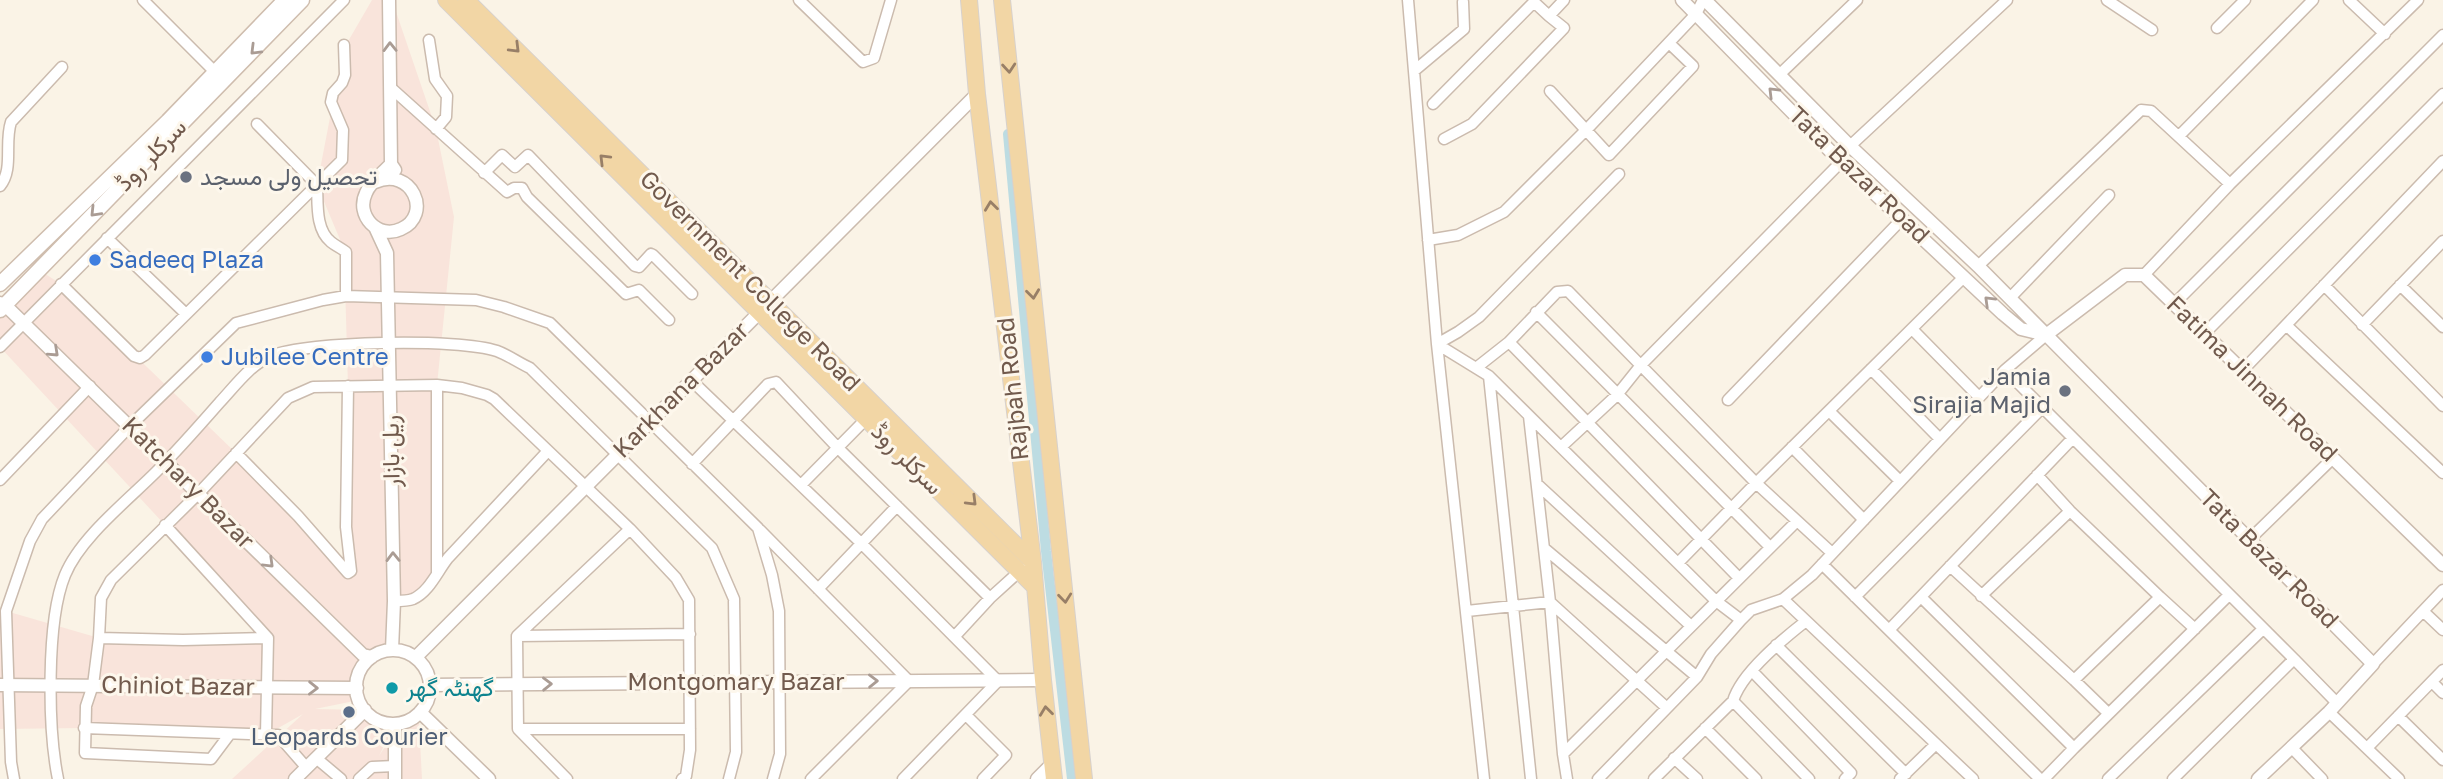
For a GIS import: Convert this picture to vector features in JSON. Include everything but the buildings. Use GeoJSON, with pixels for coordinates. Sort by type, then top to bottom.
{"type":"FeatureCollection","features":[{"type":"Feature","properties":{"kind":"main road","name":"سرکلر روڈ"},"geometry":{"type":"LineString","coordinates":[[0,286],[285,0]]}},
{"type":"Feature","properties":{"kind":"main road","name":"سرکلر روڈ"},"geometry":{"type":"LineString","coordinates":[[2,306],[302,0]]}},
{"type":"Feature","properties":{"kind":"main road","name":"Government College Road"},"geometry":{"type":"LineString","coordinates":[[446,0],[770,301],[1033,562]]}},
{"type":"Feature","properties":{"kind":"main road","name":"Government College Road"},"geometry":{"type":"LineString","coordinates":[[466,0],[545,93]]}},
{"type":"Feature","properties":{"kind":"main road","name":"Rajbah Road"},"geometry":{"type":"LineString","coordinates":[[969,0],[977,94],[1016,386],[1026,518],[1033,562],[1053,775]]}},
{"type":"Feature","properties":{"kind":"main road","name":"Rajbah Road"},"geometry":{"type":"LineString","coordinates":[[1002,0],[1084,779]]}},
{"type":"Feature","properties":{"kind":"main road","name":"سرکلر روڈ"},"geometry":{"type":"LineString","coordinates":[[545,93],[758,313],[1035,587]]}},
{"type":"Feature","properties":{"kind":"main road"},"geometry":{"type":"LineString","coordinates":[[1016,386],[1041,382]]}},
{"type":"Feature","properties":{"kind":"main road"},"geometry":{"type":"LineString","coordinates":[[1001,529],[1026,518]]}},
{"type":"Feature","properties":{"kind":"street"},"geometry":{"type":"LineString","coordinates":[[143,0],[215,72]]}},
{"type":"Feature","properties":{"kind":"street"},"geometry":{"type":"LineString","coordinates":[[0,346],[344,0]]}},
{"type":"Feature","properties":{"kind":"street"},"geometry":{"type":"LineString","coordinates":[[387,253],[416,210],[414,192],[391,164],[389,0]]}},
{"type":"Feature","properties":{"kind":"street"},"geometry":{"type":"LineString","coordinates":[[799,0],[863,62],[874,58],[891,0]]}},
{"type":"Feature","properties":{"kind":"street"},"geometry":{"type":"LineString","coordinates":[[1408,0],[1437,344],[1484,779]]}},
{"type":"Feature","properties":{"kind":"street"},"geometry":{"type":"LineString","coordinates":[[1549,16],[1564,0]]}},
{"type":"Feature","properties":{"kind":"street","name":"Tata Bazar Road"},"geometry":{"type":"LineString","coordinates":[[1682,0],[1841,162],[2003,314],[2021,329],[2046,335]]}},
{"type":"Feature","properties":{"kind":"street"},"geometry":{"type":"LineString","coordinates":[[1428,240],[1458,235],[1504,212],[1669,43],[1696,14],[1704,0]]}},
{"type":"Feature","properties":{"kind":"street","name":"Tata Bazar Road"},"geometry":{"type":"LineString","coordinates":[[1704,0],[1850,146],[1978,266],[2373,664]]}},
{"type":"Feature","properties":{"kind":"street"},"geometry":{"type":"LineString","coordinates":[[1779,75],[1857,0]]}},
{"type":"Feature","properties":{"kind":"street"},"geometry":{"type":"LineString","coordinates":[[1850,146],[2007,0]]}},
{"type":"Feature","properties":{"kind":"street"},"geometry":{"type":"LineString","coordinates":[[2107,0],[2152,30]]}},
{"type":"Feature","properties":{"kind":"street"},"geometry":{"type":"LineString","coordinates":[[2217,27],[2245,0]]}},
{"type":"Feature","properties":{"kind":"street"},"geometry":{"type":"LineString","coordinates":[[2179,136],[2313,0]]}},
{"type":"Feature","properties":{"kind":"street"},"geometry":{"type":"LineString","coordinates":[[2349,0],[2385,34]]}},
{"type":"Feature","properties":{"kind":"street"},"geometry":{"type":"LineString","coordinates":[[2359,9],[2368,0]]}},
{"type":"Feature","properties":{"kind":"street"},"geometry":{"type":"LineString","coordinates":[[2144,275],[2230,184],[2418,0]]}},
{"type":"Feature","properties":{"kind":"street"},"geometry":{"type":"LineString","coordinates":[[1414,71],[1464,29],[1463,2]]}},
{"type":"Feature","properties":{"kind":"street"},"geometry":{"type":"LineString","coordinates":[[1433,104],[1534,2],[1564,28],[1472,124],[1444,139]]}},
{"type":"Feature","properties":{"kind":"street"},"geometry":{"type":"LineString","coordinates":[[2175,303],[2443,34]]}},
{"type":"Feature","properties":{"kind":"street"},"geometry":{"type":"LineString","coordinates":[[429,40],[435,79],[447,96],[446,117],[436,129]]}},
{"type":"Feature","properties":{"kind":"street"},"geometry":{"type":"LineString","coordinates":[[1550,92],[1609,155],[1693,66],[1669,43]]}},
{"type":"Feature","properties":{"kind":"street"},"geometry":{"type":"LineString","coordinates":[[61,284],[134,356],[140,358],[342,160],[342,131],[331,102],[333,93],[345,75],[344,45]]}},
{"type":"Feature","properties":{"kind":"street"},"geometry":{"type":"LineString","coordinates":[[0,186],[6,178],[11,122],[62,67]]}},
{"type":"Feature","properties":{"kind":"street"},"geometry":{"type":"LineString","coordinates":[[390,87],[507,192],[522,188],[527,197],[626,295],[639,290],[669,320]]}},
{"type":"Feature","properties":{"kind":"street","name":"Karkhana Bazar"},"geometry":{"type":"LineString","coordinates":[[416,657],[977,94]]}},
{"type":"Feature","properties":{"kind":"street"},"geometry":{"type":"LineString","coordinates":[[2204,333],[2443,94]]}},
{"type":"Feature","properties":{"kind":"street"},"geometry":{"type":"LineString","coordinates":[[1978,266],[2141,110],[2151,111],[2230,184]]}},
{"type":"Feature","properties":{"kind":"street"},"geometry":{"type":"LineString","coordinates":[[257,124],[317,185],[319,219],[323,231],[330,241],[346,252],[346,296]]}},
{"type":"Feature","properties":{"kind":"street"},"geometry":{"type":"LineString","coordinates":[[484,173],[502,155],[514,167],[528,155],[635,266],[639,267],[651,254],[692,295]]}},
{"type":"Feature","properties":{"kind":"street"},"geometry":{"type":"LineString","coordinates":[[2242,370],[2443,161]]}},
{"type":"Feature","properties":{"kind":"street"},"geometry":{"type":"LineString","coordinates":[[1561,447],[1617,395],[1641,365],[1841,162]]}},
{"type":"Feature","properties":{"kind":"street","name":"ریل بازار"},"geometry":{"type":"LineString","coordinates":[[391,164],[364,196],[362,205],[364,214],[387,253],[394,601],[392,650]]}},
{"type":"Feature","properties":{"kind":"street"},"geometry":{"type":"LineString","coordinates":[[1437,344],[1479,317],[1619,174]]}},
{"type":"Feature","properties":{"kind":"street"},"geometry":{"type":"LineString","coordinates":[[375,182],[392,178],[408,185]]}},
{"type":"Feature","properties":{"kind":"street"},"geometry":{"type":"LineString","coordinates":[[2010,298],[2109,195]]}},
{"type":"Feature","properties":{"kind":"street"},"geometry":{"type":"LineString","coordinates":[[1728,400],[1903,218]]}},
{"type":"Feature","properties":{"kind":"street"},"geometry":{"type":"LineString","coordinates":[[374,227],[391,232],[408,225]]}},
{"type":"Feature","properties":{"kind":"street"},"geometry":{"type":"LineString","coordinates":[[107,238],[186,314]]}},
{"type":"Feature","properties":{"kind":"street"},"geometry":{"type":"LineString","coordinates":[[2362,325],[2442,243]]}},
{"type":"Feature","properties":{"kind":"street","name":"Fatima Jinnah Road"},"geometry":{"type":"LineString","coordinates":[[2046,335],[2125,275],[2144,275],[2443,565]]}},
{"type":"Feature","properties":{"kind":"street"},"geometry":{"type":"LineString","coordinates":[[1678,563],[1965,277]]}},
{"type":"Feature","properties":{"kind":"street"},"geometry":{"type":"LineString","coordinates":[[2324,285],[2443,406]]}},
{"type":"Feature","properties":{"kind":"street"},"geometry":{"type":"LineString","coordinates":[[2400,285],[2443,327]]}},
{"type":"Feature","properties":{"kind":"street","name":"Katchary Bazar"},"geometry":{"type":"LineString","coordinates":[[0,286],[2,306],[90,386],[363,654],[372,657]]}},
{"type":"Feature","properties":{"kind":"street"},"geometry":{"type":"LineString","coordinates":[[1476,368],[1509,342],[1557,292],[1568,291],[1756,483],[1832,553]]}},
{"type":"Feature","properties":{"kind":"street"},"geometry":{"type":"LineString","coordinates":[[14,779],[3,682],[6,611],[30,541],[42,519],[130,426],[236,323],[346,296],[475,300],[550,323],[909,681],[811,779]]}},
{"type":"Feature","properties":{"kind":"street"},"geometry":{"type":"LineString","coordinates":[[1536,312],[1770,547]]}},
{"type":"Feature","properties":{"kind":"street"},"geometry":{"type":"LineString","coordinates":[[2286,325],[2443,473]]}},
{"type":"Feature","properties":{"kind":"street"},"geometry":{"type":"LineString","coordinates":[[1912,328],[1979,397]]}},
{"type":"Feature","properties":{"kind":"street"},"geometry":{"type":"LineString","coordinates":[[1598,779],[1697,677],[1711,654],[1751,610],[1783,599],[1822,564],[2005,369],[2046,335]]}},
{"type":"Feature","properties":{"kind":"street"},"geometry":{"type":"LineString","coordinates":[[1509,342],[1740,578]]}},
{"type":"Feature","properties":{"kind":"street"},"geometry":{"type":"LineString","coordinates":[[58,779],[53,753],[54,614],[64,576],[76,552],[165,462],[246,374],[270,356],[305,348],[460,344],[496,351],[530,368],[712,548],[734,599],[736,752],[729,779]]}},
{"type":"Feature","properties":{"kind":"street"},"geometry":{"type":"LineString","coordinates":[[1437,344],[1489,376],[1716,601],[1741,620]]}},
{"type":"Feature","properties":{"kind":"street"},"geometry":{"type":"LineString","coordinates":[[1871,369],[1940,439]]}},
{"type":"Feature","properties":{"kind":"street"},"geometry":{"type":"LineString","coordinates":[[2005,369],[2294,659],[2367,748],[2399,779]]}},
{"type":"Feature","properties":{"kind":"street"},"geometry":{"type":"LineString","coordinates":[[1489,376],[1531,779]]}},
{"type":"Feature","properties":{"kind":"street"},"geometry":{"type":"LineString","coordinates":[[691,380],[861,543],[999,681],[903,779]]}},
{"type":"Feature","properties":{"kind":"street"},"geometry":{"type":"LineString","coordinates":[[692,464],[768,384],[776,382],[836,447],[990,598]]}},
{"type":"Feature","properties":{"kind":"street"},"geometry":{"type":"LineString","coordinates":[[437,385],[437,573]]}},
{"type":"Feature","properties":{"kind":"street"},"geometry":{"type":"LineString","coordinates":[[229,734],[211,759],[85,753],[86,706],[93,685],[101,598],[111,580],[198,494],[288,398],[313,387],[437,385],[463,388],[487,395],[630,529],[677,578],[689,600],[690,634],[690,750],[682,779]]}},
{"type":"Feature","properties":{"kind":"street"},"geometry":{"type":"LineString","coordinates":[[0,480],[90,386]]}},
{"type":"Feature","properties":{"kind":"street"},"geometry":{"type":"LineString","coordinates":[[236,453],[350,573],[346,527],[348,386]]}},
{"type":"Feature","properties":{"kind":"street"},"geometry":{"type":"LineString","coordinates":[[1855,597],[2042,408]]}},
{"type":"Feature","properties":{"kind":"street"},"geometry":{"type":"LineString","coordinates":[[1829,411],[1900,481]]}},
{"type":"Feature","properties":{"kind":"street"},"geometry":{"type":"LineString","coordinates":[[1529,416],[1567,779]]}},
{"type":"Feature","properties":{"kind":"street"},"geometry":{"type":"LineString","coordinates":[[801,485],[866,419]]}},
{"type":"Feature","properties":{"kind":"street"},"geometry":{"type":"LineString","coordinates":[[1889,630],[2072,439]]}},
{"type":"Feature","properties":{"kind":"street"},"geometry":{"type":"LineString","coordinates":[[1792,447],[1864,520]]}},
{"type":"Feature","properties":{"kind":"street"},"geometry":{"type":"LineString","coordinates":[[394,601],[413,599],[433,583],[437,573],[547,452]]}},
{"type":"Feature","properties":{"kind":"street"},"geometry":{"type":"LineString","coordinates":[[2249,540],[2333,458]]}},
{"type":"Feature","properties":{"kind":"street"},"geometry":{"type":"LineString","coordinates":[[2038,475],[2070,511],[2195,629]]}},
{"type":"Feature","properties":{"kind":"street"},"geometry":{"type":"LineString","coordinates":[[1537,484],[1691,626]]}},
{"type":"Feature","properties":{"kind":"street"},"geometry":{"type":"LineString","coordinates":[[818,589],[897,506]]}},
{"type":"Feature","properties":{"kind":"street"},"geometry":{"type":"LineString","coordinates":[[1981,596],[2070,511]]}},
{"type":"Feature","properties":{"kind":"street"},"geometry":{"type":"LineString","coordinates":[[1563,754],[1796,522]]}},
{"type":"Feature","properties":{"kind":"street"},"geometry":{"type":"LineString","coordinates":[[165,525],[268,638],[266,735]]}},
{"type":"Feature","properties":{"kind":"street"},"geometry":{"type":"LineString","coordinates":[[758,528],[779,611],[780,754],[773,779]]}},
{"type":"Feature","properties":{"kind":"street"},"geometry":{"type":"LineString","coordinates":[[567,779],[518,729],[517,636],[630,529]]}},
{"type":"Feature","properties":{"kind":"street"},"geometry":{"type":"LineString","coordinates":[[1544,548],[1697,677]]}},
{"type":"Feature","properties":{"kind":"street"},"geometry":{"type":"LineString","coordinates":[[955,636],[990,598],[1033,562]]}},
{"type":"Feature","properties":{"kind":"street"},"geometry":{"type":"LineString","coordinates":[[1822,564],[2042,779],[2229,595]]}},
{"type":"Feature","properties":{"kind":"street"},"geometry":{"type":"LineString","coordinates":[[1950,566],[2108,713]]}},
{"type":"Feature","properties":{"kind":"street"},"geometry":{"type":"LineString","coordinates":[[2258,779],[2333,707],[2443,590]]}},
{"type":"Feature","properties":{"kind":"street"},"geometry":{"type":"LineString","coordinates":[[1921,597],[2074,748]]}},
{"type":"Feature","properties":{"kind":"street"},"geometry":{"type":"LineString","coordinates":[[2074,680],[2160,597]]}},
{"type":"Feature","properties":{"kind":"street"},"geometry":{"type":"LineString","coordinates":[[1783,599],[1969,778]]}},
{"type":"Feature","properties":{"kind":"street"},"geometry":{"type":"LineString","coordinates":[[1467,611],[1550,602],[1667,708]]}},
{"type":"Feature","properties":{"kind":"street"},"geometry":{"type":"LineString","coordinates":[[2424,611],[2443,630]]}},
{"type":"Feature","properties":{"kind":"street"},"geometry":{"type":"LineString","coordinates":[[1654,779],[1733,701],[1737,686],[1776,645],[1806,621]]}},
{"type":"Feature","properties":{"kind":"street"},"geometry":{"type":"LineString","coordinates":[[2108,779],[2263,629]]}},
{"type":"Feature","properties":{"kind":"street"},"geometry":{"type":"LineString","coordinates":[[517,636],[690,634]]}},
{"type":"Feature","properties":{"kind":"street"},"geometry":{"type":"LineString","coordinates":[[99,638],[268,638]]}},
{"type":"Feature","properties":{"kind":"street"},"geometry":{"type":"LineString","coordinates":[[1776,645],[1903,776],[1936,744]]}},
{"type":"Feature","properties":{"kind":"street"},"geometry":{"type":"LineString","coordinates":[[392,650],[416,657],[424,667],[430,685],[426,704],[420,712],[413,718],[395,724],[373,718],[359,700],[357,688],[358,676],[363,666],[372,657],[392,650]]}},
{"type":"Feature","properties":{"kind":"street"},"geometry":{"type":"LineString","coordinates":[[2173,779],[2294,659]]}},
{"type":"Feature","properties":{"kind":"street"},"geometry":{"type":"LineString","coordinates":[[2367,748],[2443,670]]}},
{"type":"Feature","properties":{"kind":"street"},"geometry":{"type":"LineString","coordinates":[[1752,672],[1851,773],[1845,779]]}},
{"type":"Feature","properties":{"kind":"street","name":"Montgomary Bazar"},"geometry":{"type":"LineString","coordinates":[[430,685],[1042,680]]}},
{"type":"Feature","properties":{"kind":"street","name":"Chiniot Bazar"},"geometry":{"type":"LineString","coordinates":[[3,682],[52,685],[357,688]]}},
{"type":"Feature","properties":{"kind":"street"},"geometry":{"type":"LineString","coordinates":[[2432,682],[2443,693]]}},
{"type":"Feature","properties":{"kind":"street"},"geometry":{"type":"LineString","coordinates":[[1733,701],[1809,779]]}},
{"type":"Feature","properties":{"kind":"street"},"geometry":{"type":"LineString","coordinates":[[295,779],[365,710]]}},
{"type":"Feature","properties":{"kind":"street"},"geometry":{"type":"LineString","coordinates":[[420,712],[482,777]]}},
{"type":"Feature","properties":{"kind":"street"},"geometry":{"type":"LineString","coordinates":[[967,716],[1006,755],[983,779]]}},
{"type":"Feature","properties":{"kind":"street"},"geometry":{"type":"LineString","coordinates":[[2398,716],[2443,760]]}},
{"type":"Feature","properties":{"kind":"street"},"geometry":{"type":"LineString","coordinates":[[359,779],[372,767],[395,772],[395,724]]}},
{"type":"Feature","properties":{"kind":"street"},"geometry":{"type":"LineString","coordinates":[[84,728],[278,735],[311,763],[341,779]]}},
{"type":"Feature","properties":{"kind":"street"},"geometry":{"type":"LineString","coordinates":[[1705,728],[1756,779]]}},
{"type":"Feature","properties":{"kind":"street"},"geometry":{"type":"LineString","coordinates":[[518,729],[690,729]]}},
{"type":"Feature","properties":{"kind":"street"},"geometry":{"type":"LineString","coordinates":[[2291,747],[2322,779]]}},
{"type":"Feature","properties":{"kind":"street"},"geometry":{"type":"LineString","coordinates":[[1674,758],[1697,779]]}},
{"type":"Feature","properties":{"kind":"street"},"geometry":{"type":"LineString","coordinates":[[0,773],[11,762]]}},
{"type":"Feature","properties":{"kind":"street"},"geometry":{"type":"LineString","coordinates":[[1037,779],[1053,775]]}},
{"type":"Feature","properties":{"kind":"shaded area"},"geometry":{"type":"Polygon","coordinates":[[[372,0],[392,0],[436,129],[454,217],[437,385],[436,572],[413,598],[394,600],[390,648],[378,652],[358,676],[359,700],[315,709],[365,710],[373,718],[393,727],[379,756],[399,725],[413,718],[419,722],[422,779],[232,779],[303,714],[266,735],[84,728],[0,729],[0,612],[6,611],[99,638],[264,638],[165,525],[0,347],[0,310],[39,270],[61,284],[236,453],[347,572],[348,386],[344,249],[317,185],[343,50],[372,0]]]}},
{"type":"Feature","properties":{"kind":"waterway"},"geometry":{"type":"LineString","coordinates":[[1008,134],[1046,551],[1072,779]]}},
{"type":"Feature","properties":{"kind":"place","name":"تحصیل ولی مسجد"},"geometry":{"type":"Point","coordinates":[186,177]}},
{"type":"Feature","properties":{"kind":"place","name":"Sadeeq Plaza"},"geometry":{"type":"Point","coordinates":[95,260]}},
{"type":"Feature","properties":{"kind":"place","name":"Jubilee Centre"},"geometry":{"type":"Point","coordinates":[207,357]}},
{"type":"Feature","properties":{"kind":"place","name":"Jamia Sirajia Majid"},"geometry":{"type":"Point","coordinates":[2065,391]}},
{"type":"Feature","properties":{"kind":"place","name":"گھنٹہ گھر"},"geometry":{"type":"Point","coordinates":[392,688]}},
{"type":"Feature","properties":{"kind":"place","name":"Leopards Courier"},"geometry":{"type":"Point","coordinates":[349,712]}}]}
